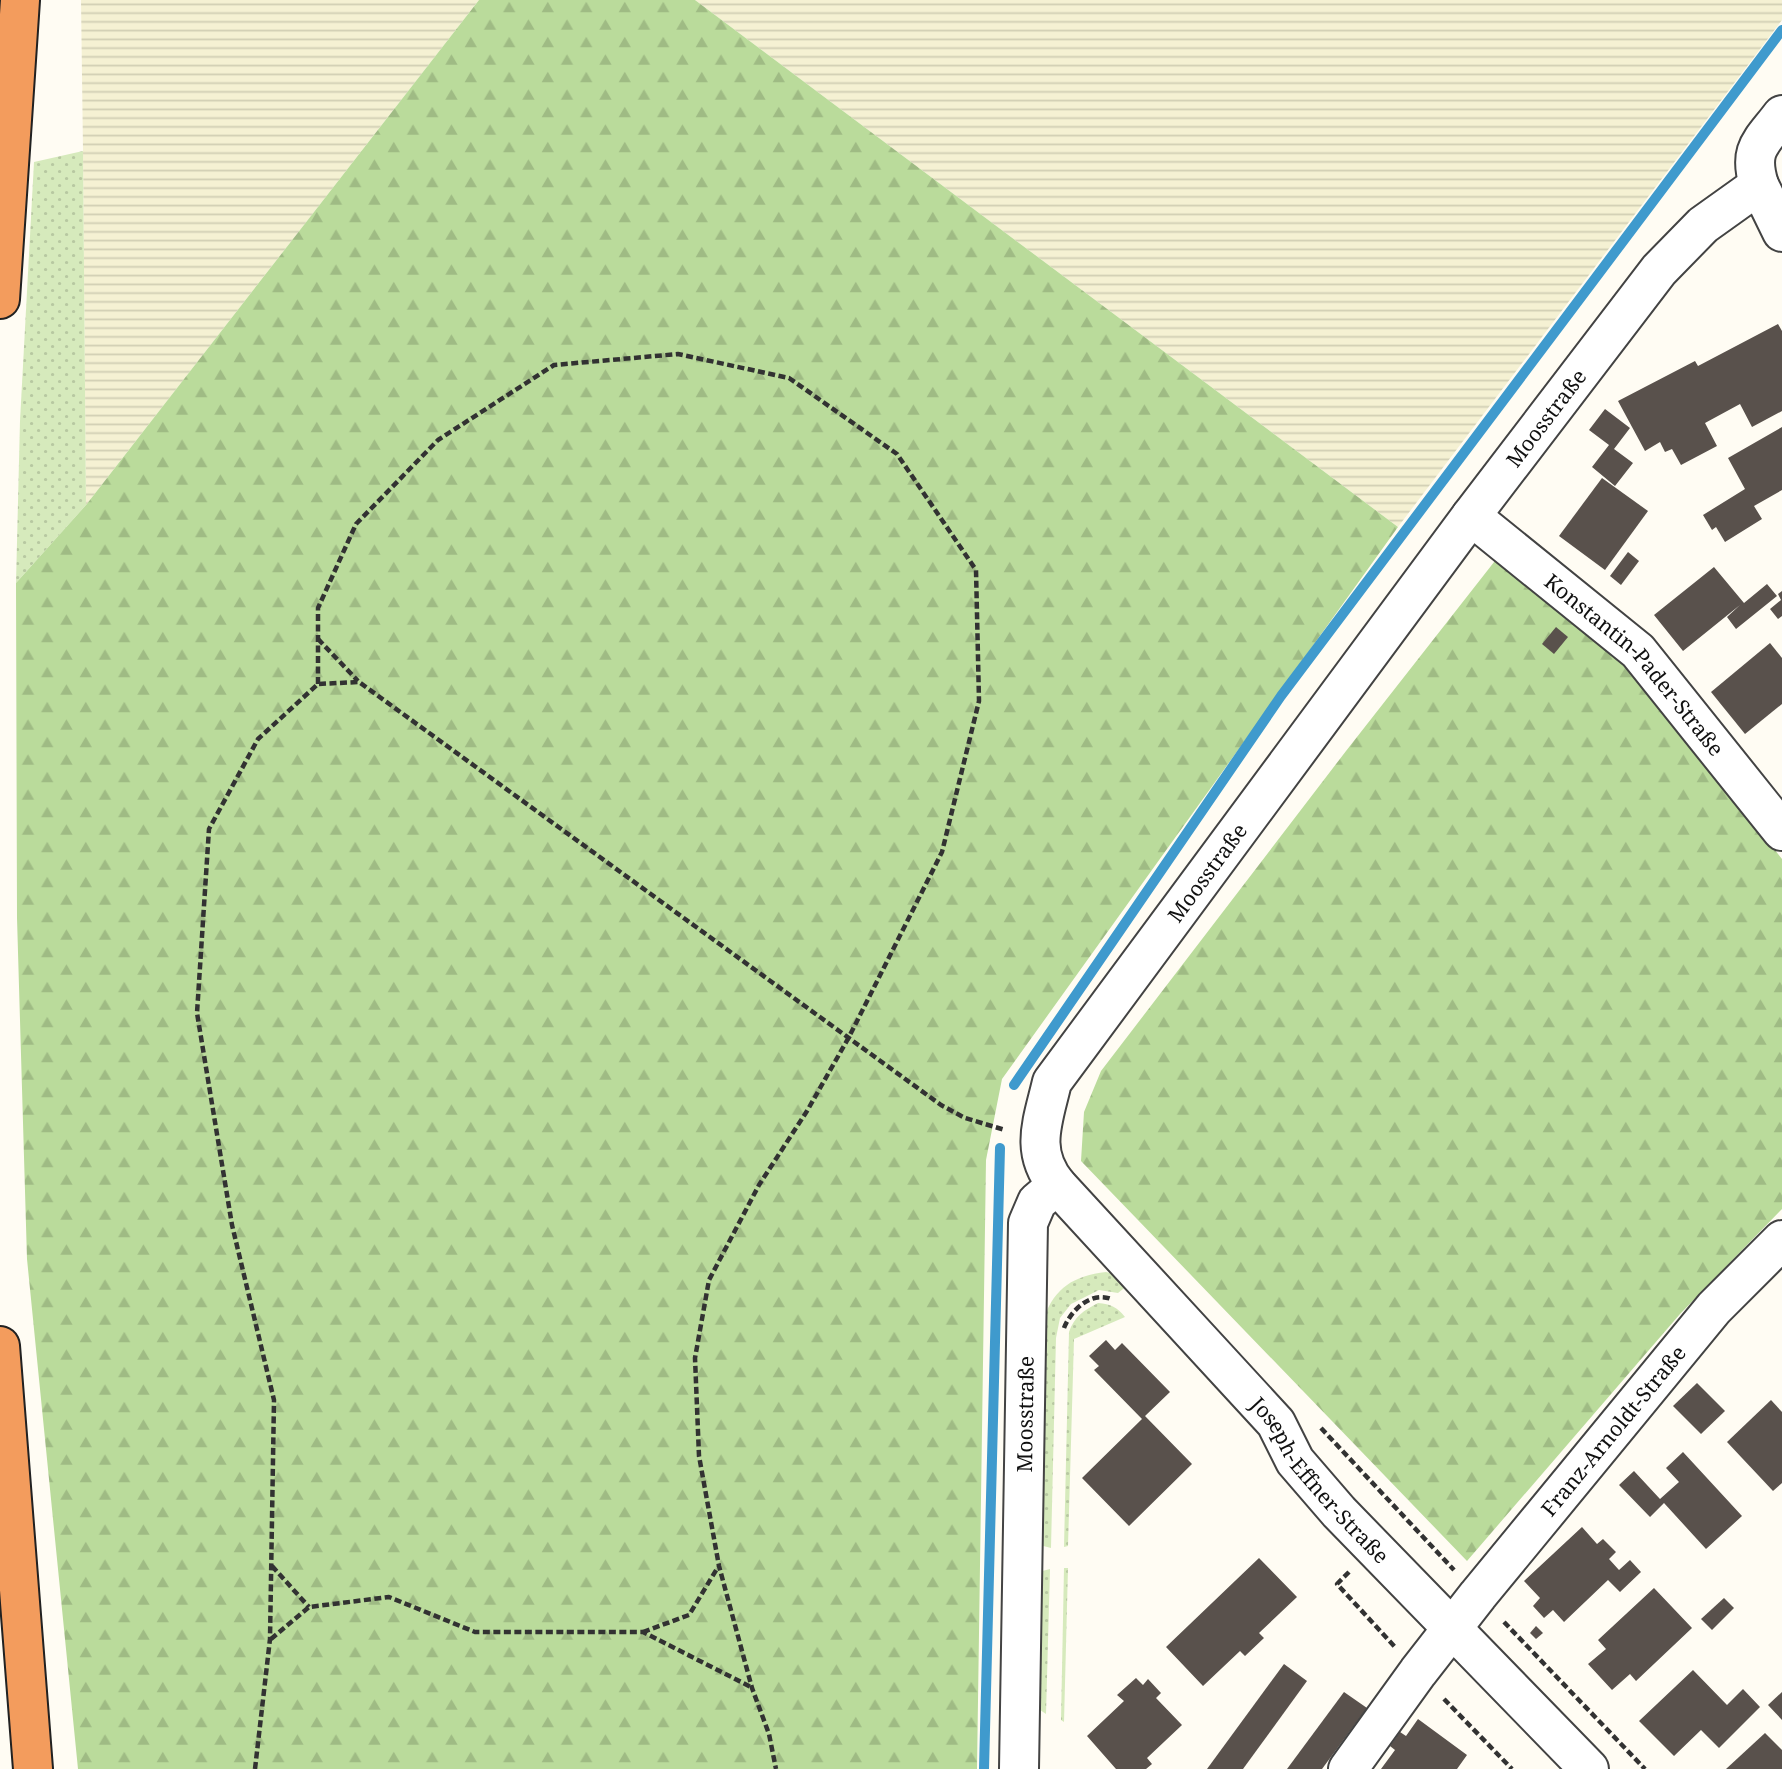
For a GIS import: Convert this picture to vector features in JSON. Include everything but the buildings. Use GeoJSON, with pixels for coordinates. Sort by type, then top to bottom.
{"type":"FeatureCollection","features":[{"type":"Feature","properties":{"kind":"highway"},"geometry":{"type":"LineString","coordinates":[[0,299],[20,0]]}},
{"type":"Feature","properties":{"kind":"highway"},"geometry":{"type":"LineString","coordinates":[[0,1346],[33,1769]]}},
{"type":"Feature","properties":{"kind":"street"},"geometry":{"type":"LineString","coordinates":[[1782,115],[1756,149],[1753,166],[1759,185],[1782,232]]}},
{"type":"Feature","properties":{"kind":"street","name":"Moosstraße"},"geometry":{"type":"LineString","coordinates":[[1019,1769],[1028,1223],[1037,1202],[1057,1185],[1046,1173],[1039,1141],[1052,1082],[1471,516],[1658,270],[1703,225],[1759,185]]}},
{"type":"Feature","properties":{"kind":"street","name":"Konstantin-Pader-Straße"},"geometry":{"type":"LineString","coordinates":[[1471,516],[1638,651],[1782,831]]}},
{"type":"Feature","properties":{"kind":"street","name":"Joseph-Effner-Straße"},"geometry":{"type":"LineString","coordinates":[[1057,1185],[1276,1423],[1328,1522],[1454,1627],[1590,1769]]}},
{"type":"Feature","properties":{"kind":"street","name":"Franz-Arnoldt-Straße"},"geometry":{"type":"LineString","coordinates":[[1348,1769],[1478,1595],[1714,1308],[1782,1240]]}},
{"type":"Feature","properties":{"kind":"path"},"geometry":{"type":"LineString","coordinates":[[318,684],[318,608],[356,524],[438,440],[554,365],[678,354],[789,378],[897,454],[976,570],[979,701],[942,852],[849,1037],[807,1111],[759,1185],[709,1280],[695,1358],[699,1456],[719,1566],[752,1688],[769,1734],[776,1769]]}},
{"type":"Feature","properties":{"kind":"path"},"geometry":{"type":"LineString","coordinates":[[318,639],[359,682],[941,1104],[965,1118],[1039,1141]]}},
{"type":"Feature","properties":{"kind":"path"},"geometry":{"type":"LineString","coordinates":[[255,1769],[270,1639],[274,1401],[232,1226],[197,1013],[209,829],[258,739],[318,684],[359,682]]}},
{"type":"Feature","properties":{"kind":"path"},"geometry":{"type":"LineString","coordinates":[[1316,1423],[1645,1769]]}},
{"type":"Feature","properties":{"kind":"path"},"geometry":{"type":"LineString","coordinates":[[272,1565],[309,1607]]}},
{"type":"Feature","properties":{"kind":"path"},"geometry":{"type":"LineString","coordinates":[[270,1639],[309,1607],[389,1597],[475,1632],[643,1632],[688,1615],[719,1566]]}},
{"type":"Feature","properties":{"kind":"path"},"geometry":{"type":"LineString","coordinates":[[643,1632],[752,1688]]}},
{"type":"Feature","properties":{"kind":"shaded area"},"geometry":{"type":"Polygon","coordinates":[[[81,0],[479,0],[86,505],[83,151],[81,0]]]}},
{"type":"Feature","properties":{"kind":"shaded area"},"geometry":{"type":"Polygon","coordinates":[[[695,0],[1782,0],[1782,20],[1398,527],[695,0]]]}},
{"type":"Feature","properties":{"kind":"green space"},"geometry":{"type":"Polygon","coordinates":[[[479,0],[695,0],[1398,527],[1002,1079],[986,1160],[977,1769],[78,1769],[27,1259],[17,918],[16,583],[86,505],[479,0]]]}},
{"type":"Feature","properties":{"kind":"green space"},"geometry":{"type":"Polygon","coordinates":[[[83,151],[86,505],[16,583],[20,421],[34,162],[83,151]]]}},
{"type":"Feature","properties":{"kind":"green space"},"geometry":{"type":"Polygon","coordinates":[[[1498,557],[1626,660],[1782,859],[1782,1209],[1680,1314],[1467,1561],[1081,1161],[1084,1112],[1101,1071],[1498,557]]]}},
{"type":"Feature","properties":{"kind":"green space"},"geometry":{"type":"Polygon","coordinates":[[[1106,1272],[1121,1276],[1128,1285],[1118,1293],[1099,1290],[1071,1304],[1060,1318],[1056,1338],[1051,1548],[1032,1543],[1044,1318],[1054,1298],[1067,1285],[1084,1277],[1106,1272]]]}},
{"type":"Feature","properties":{"kind":"green space"},"geometry":{"type":"Polygon","coordinates":[[[1098,1303],[1113,1307],[1125,1317],[1074,1339],[1068,1546],[1064,1547],[1069,1332],[1080,1315],[1098,1303]]]}},
{"type":"Feature","properties":{"kind":"green space"},"geometry":{"type":"Polygon","coordinates":[[[1064,1568],[1068,1568],[1064,1722],[1061,1720],[1064,1568]]]}},
{"type":"Feature","properties":{"kind":"green space"},"geometry":{"type":"Polygon","coordinates":[[[1050,1569],[1046,1714],[1030,1703],[1031,1574],[1050,1569]]]}},
{"type":"Feature","properties":{"kind":"waterway"},"geometry":{"type":"LineString","coordinates":[[1014,1085],[1281,696],[1782,30]]}},
{"type":"Feature","properties":{"kind":"waterway"},"geometry":{"type":"LineString","coordinates":[[984,1769],[1000,1148]]}}]}
